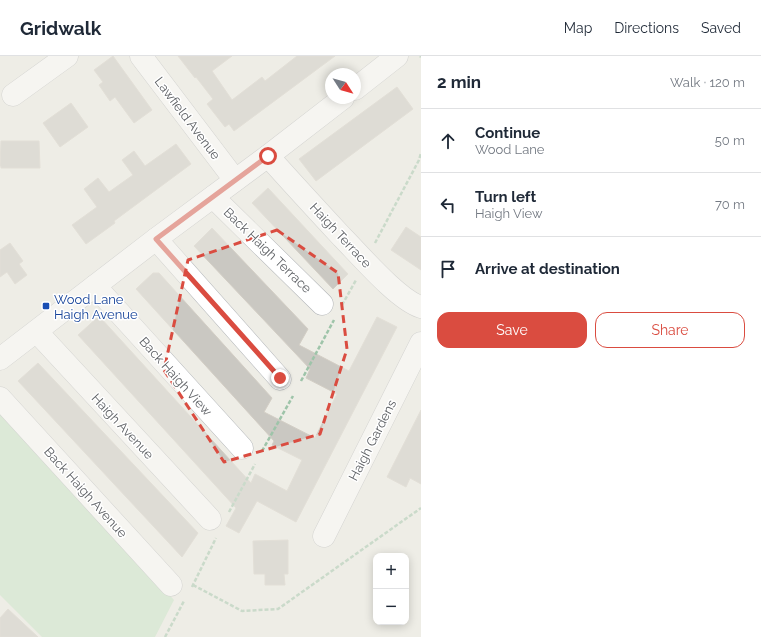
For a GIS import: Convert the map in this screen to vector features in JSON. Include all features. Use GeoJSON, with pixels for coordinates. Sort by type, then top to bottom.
{"type":"FeatureCollection","features":[{"type":"Feature","properties":{"kind":"street"},"geometry":{"type":"LineString","coordinates":[[13,95],[67,56]]}},
{"type":"Feature","properties":{"kind":"street","name":"Lawfield Avenue"},"geometry":{"type":"LineString","coordinates":[[141,56],[235,180]]}},
{"type":"Feature","properties":{"kind":"street"},"geometry":{"type":"LineString","coordinates":[[361,84],[397,56]]}},
{"type":"Feature","properties":{"kind":"street"},"geometry":{"type":"LineString","coordinates":[[0,359],[335,104]]}},
{"type":"Feature","properties":{"kind":"street","name":"Haigh Terrace"},"geometry":{"type":"LineString","coordinates":[[268,156],[366,262],[399,294],[414,305],[421,307]]}},
{"type":"Feature","properties":{"kind":"street","name":"Back Haigh Terrace"},"geometry":{"type":"LineString","coordinates":[[213,196],[322,304]]}},
{"type":"Feature","properties":{"kind":"street"},"geometry":{"type":"LineString","coordinates":[[156,239],[280,378]]}},
{"type":"Feature","properties":{"kind":"street","name":"Back Haigh View"},"geometry":{"type":"LineString","coordinates":[[95,286],[242,448]]}},
{"type":"Feature","properties":{"kind":"street","name":"Haigh Avenue"},"geometry":{"type":"LineString","coordinates":[[37,332],[210,519]]}},
{"type":"Feature","properties":{"kind":"street","name":"Haigh Gardens"},"geometry":{"type":"LineString","coordinates":[[349,518],[321,539],[421,343]]}},
{"type":"Feature","properties":{"kind":"street","name":"Back Haigh Avenue"},"geometry":{"type":"LineString","coordinates":[[0,398],[171,585]]}},
{"type":"Feature","properties":{"kind":"path"},"geometry":{"type":"LineString","coordinates":[[193,585],[242,611],[278,609],[421,508]]}},
{"type":"Feature","properties":{"kind":"highlighted area"},"geometry":{"type":"Polygon","coordinates":[[[277,230],[338,273],[347,349],[320,434],[224,462],[164,370],[188,260],[277,230]]]}},
{"type":"Feature","properties":{"kind":"green space"},"geometry":{"type":"Polygon","coordinates":[[[0,410],[174,600],[155,637],[42,637],[0,595],[0,410]]]}},
{"type":"Feature","properties":{"kind":"building"},"geometry":{"type":"Polygon","coordinates":[[[113,56],[152,110],[134,123],[115,97],[110,101],[99,85],[103,82],[94,70],[113,56]]]}},
{"type":"Feature","properties":{"kind":"building"},"geometry":{"type":"Polygon","coordinates":[[[178,56],[232,56],[212,71],[232,100],[262,77],[265,81],[297,56],[335,56],[234,131],[229,124],[225,127],[207,104],[213,99],[178,56]]]}},
{"type":"Feature","properties":{"kind":"building"},"geometry":{"type":"Polygon","coordinates":[[[397,87],[413,109],[316,181],[299,159],[397,87]]]}},
{"type":"Feature","properties":{"kind":"building"},"geometry":{"type":"Polygon","coordinates":[[[71,103],[88,127],[60,147],[43,123],[71,103]]]}},
{"type":"Feature","properties":{"kind":"building"},"geometry":{"type":"Polygon","coordinates":[[[1,141],[39,141],[40,168],[1,168],[1,141]]]}},
{"type":"Feature","properties":{"kind":"building"},"geometry":{"type":"Polygon","coordinates":[[[176,144],[191,164],[114,221],[115,223],[86,244],[72,225],[97,207],[84,189],[98,178],[109,192],[133,175],[122,160],[134,151],[145,166],[176,144]]]}},
{"type":"Feature","properties":{"kind":"building"},"geometry":{"type":"Polygon","coordinates":[[[268,188],[348,274],[333,289],[252,203],[268,188]]]}},
{"type":"Feature","properties":{"kind":"building"},"geometry":{"type":"Polygon","coordinates":[[[406,227],[421,237],[421,270],[391,250],[406,227]]]}},
{"type":"Feature","properties":{"kind":"building"},"geometry":{"type":"Polygon","coordinates":[[[212,228],[308,329],[299,345],[349,371],[377,317],[397,327],[296,522],[257,501],[239,533],[226,526],[236,508],[78,335],[99,316],[251,483],[255,474],[287,491],[302,460],[272,445],[274,441],[136,289],[153,273],[159,273],[272,398],[264,412],[315,438],[337,394],[306,378],[310,369],[194,246],[212,228]]]}},
{"type":"Feature","properties":{"kind":"building"},"geometry":{"type":"Polygon","coordinates":[[[10,243],[23,261],[19,264],[27,275],[15,284],[7,272],[0,277],[0,250],[10,243]]]}},
{"type":"Feature","properties":{"kind":"building"},"geometry":{"type":"Polygon","coordinates":[[[38,363],[198,533],[182,557],[18,381],[38,363]]]}},
{"type":"Feature","properties":{"kind":"building"},"geometry":{"type":"Polygon","coordinates":[[[421,410],[421,484],[410,478],[406,487],[387,477],[421,410]]]}},
{"type":"Feature","properties":{"kind":"building"},"geometry":{"type":"Polygon","coordinates":[[[288,540],[288,574],[284,574],[285,585],[265,585],[265,574],[254,574],[253,541],[288,540]]]}},
{"type":"Feature","properties":{"kind":"building"},"geometry":{"type":"Polygon","coordinates":[[[8,609],[38,637],[0,637],[0,618],[8,609]]]}},
{"type":"Feature","properties":{"kind":"place","name":"Wood Lane Haigh Avenue"},"geometry":{"type":"Point","coordinates":[46,306]}},
{"type":"Feature","properties":{"kind":"route"},"geometry":{"type":"LineString","coordinates":[[268,156],[156,239],[280,378]]}}]}
